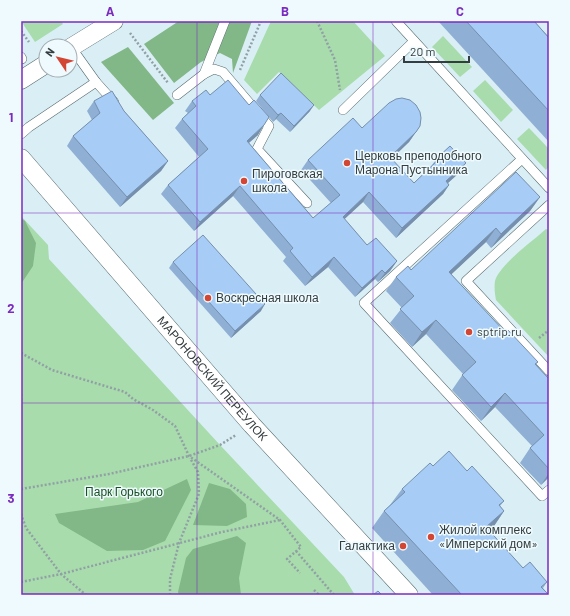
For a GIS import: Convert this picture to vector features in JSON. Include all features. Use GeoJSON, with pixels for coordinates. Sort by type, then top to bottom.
{"type":"FeatureCollection","features":[{"type":"Feature","properties":{"kind":"street"},"geometry":{"type":"LineString","coordinates":[[78,44],[114,21]]}},
{"type":"Feature","properties":{"kind":"street"},"geometry":{"type":"LineString","coordinates":[[21,80],[38,69]]}},
{"type":"Feature","properties":{"kind":"street","name":"МАРОНОВСКИЙ ПЕРЕУЛОК"},"geometry":{"type":"LineString","coordinates":[[21,158],[252,425],[409,595]]}},
{"type":"Feature","properties":{"kind":"lane"},"geometry":{"type":"LineString","coordinates":[[204,74],[225,21]]}},
{"type":"Feature","properties":{"kind":"lane"},"geometry":{"type":"LineString","coordinates":[[396,21],[549,188]]}},
{"type":"Feature","properties":{"kind":"lane"},"geometry":{"type":"LineString","coordinates":[[343,110],[414,41]]}},
{"type":"Feature","properties":{"kind":"lane"},"geometry":{"type":"LineString","coordinates":[[78,58],[96,82],[118,106]]}},
{"type":"Feature","properties":{"kind":"lane"},"geometry":{"type":"LineString","coordinates":[[177,95],[204,74],[214,69],[223,72],[269,126],[257,149],[307,203]]}},
{"type":"Feature","properties":{"kind":"lane"},"geometry":{"type":"LineString","coordinates":[[21,134],[96,82]]}},
{"type":"Feature","properties":{"kind":"lane"},"geometry":{"type":"LineString","coordinates":[[522,159],[364,303],[542,496],[549,490]]}},
{"type":"Feature","properties":{"kind":"lane"},"geometry":{"type":"LineString","coordinates":[[549,205],[466,281],[549,371]]}},
{"type":"Feature","properties":{"kind":"path"},"geometry":{"type":"LineString","coordinates":[[234,86],[261,21]]}},
{"type":"Feature","properties":{"kind":"path"},"geometry":{"type":"LineString","coordinates":[[317,21],[335,60],[343,110]]}},
{"type":"Feature","properties":{"kind":"path"},"geometry":{"type":"LineString","coordinates":[[21,31],[31,46]]}},
{"type":"Feature","properties":{"kind":"path"},"geometry":{"type":"LineString","coordinates":[[130,33],[163,77]]}},
{"type":"Feature","properties":{"kind":"path"},"geometry":{"type":"LineString","coordinates":[[21,353],[52,370],[125,392],[175,426],[198,472],[199,494],[179,543],[170,579],[170,595]]}},
{"type":"Feature","properties":{"kind":"path"},"geometry":{"type":"LineString","coordinates":[[21,394],[21,402]]}},
{"type":"Feature","properties":{"kind":"path"},"geometry":{"type":"LineString","coordinates":[[21,489],[109,474],[189,456],[220,445],[252,425]]}},
{"type":"Feature","properties":{"kind":"path"},"geometry":{"type":"LineString","coordinates":[[189,456],[280,520],[301,547],[287,559],[300,573]]}},
{"type":"Feature","properties":{"kind":"path"},"geometry":{"type":"LineString","coordinates":[[21,514],[26,528],[61,574],[86,595]]}},
{"type":"Feature","properties":{"kind":"path"},"geometry":{"type":"LineString","coordinates":[[21,582],[61,574],[179,543],[280,520]]}},
{"type":"Feature","properties":{"kind":"path"},"geometry":{"type":"LineString","coordinates":[[296,551],[334,595]]}},
{"type":"Feature","properties":{"kind":"path"},"geometry":{"type":"LineString","coordinates":[[314,590],[319,595]]}},
{"type":"Feature","properties":{"kind":"green space"},"geometry":{"type":"Polygon","coordinates":[[[21,21],[61,21],[63,24],[41,38],[38,38],[38,40],[35,42],[21,21]]]}},
{"type":"Feature","properties":{"kind":"green space"},"geometry":{"type":"Polygon","coordinates":[[[179,21],[252,21],[233,73],[232,59],[220,53],[201,62],[174,83],[144,44],[179,21]]]}},
{"type":"Feature","properties":{"kind":"green space"},"geometry":{"type":"Polygon","coordinates":[[[271,21],[353,21],[385,56],[319,110],[279,72],[257,94],[244,80],[271,21]]]}},
{"type":"Feature","properties":{"kind":"green space"},"geometry":{"type":"Polygon","coordinates":[[[443,36],[472,67],[460,77],[432,47],[443,36]]]}},
{"type":"Feature","properties":{"kind":"green space"},"geometry":{"type":"Polygon","coordinates":[[[128,47],[174,103],[153,120],[101,62],[128,47]]]}},
{"type":"Feature","properties":{"kind":"green space"},"geometry":{"type":"Polygon","coordinates":[[[485,80],[513,110],[501,122],[473,91],[485,80]]]}},
{"type":"Feature","properties":{"kind":"green space"},"geometry":{"type":"Polygon","coordinates":[[[529,128],[549,149],[549,166],[546,170],[517,139],[529,128]]]}},
{"type":"Feature","properties":{"kind":"green space","name":"Парк Горького"},"geometry":{"type":"Polygon","coordinates":[[[21,216],[48,245],[49,259],[344,577],[355,595],[21,595],[21,216]]]}},
{"type":"Feature","properties":{"kind":"green space"},"geometry":{"type":"Polygon","coordinates":[[[21,218],[25,221],[36,243],[33,266],[21,284],[21,218]]]}},
{"type":"Feature","properties":{"kind":"green space"},"geometry":{"type":"Polygon","coordinates":[[[546,229],[549,230],[549,357],[496,300],[495,289],[495,281],[503,268],[546,229]]]}},
{"type":"Feature","properties":{"kind":"green space"},"geometry":{"type":"Polygon","coordinates":[[[187,479],[191,490],[165,541],[143,550],[107,551],[59,523],[55,514],[138,502],[187,479]]]}},
{"type":"Feature","properties":{"kind":"green space"},"geometry":{"type":"Polygon","coordinates":[[[209,483],[230,489],[246,504],[247,517],[227,526],[193,525],[209,483]]]}},
{"type":"Feature","properties":{"kind":"green space"},"geometry":{"type":"Polygon","coordinates":[[[237,536],[246,543],[239,578],[241,595],[179,595],[178,592],[186,558],[193,549],[237,536]]]}},
{"type":"Feature","properties":{"kind":"building"},"geometry":{"type":"Polygon","coordinates":[[[466,21],[534,21],[549,38],[549,111],[466,21]]]}},
{"type":"Feature","properties":{"kind":"building"},"geometry":{"type":"Polygon","coordinates":[[[281,73],[314,105],[294,126],[281,113],[278,115],[260,95],[281,73]]]}},
{"type":"Feature","properties":{"kind":"building"},"geometry":{"type":"Polygon","coordinates":[[[228,80],[249,105],[254,100],[269,117],[264,125],[247,141],[313,218],[340,195],[308,160],[353,118],[362,128],[389,103],[396,99],[402,98],[410,100],[416,105],[420,112],[420,126],[416,132],[390,157],[414,183],[450,146],[466,163],[446,181],[449,185],[402,228],[369,192],[343,217],[367,245],[376,238],[397,261],[385,273],[382,270],[362,288],[334,257],[312,277],[290,251],[293,248],[240,186],[200,222],[168,185],[208,149],[182,119],[196,106],[192,101],[206,90],[210,95],[228,80]]]}},
{"type":"Feature","properties":{"kind":"building"},"geometry":{"type":"Polygon","coordinates":[[[112,91],[124,111],[168,161],[127,197],[73,136],[100,113],[94,101],[112,91]]]}},
{"type":"Feature","properties":{"kind":"building"},"geometry":{"type":"Polygon","coordinates":[[[516,172],[540,197],[501,234],[496,228],[449,272],[506,333],[508,330],[538,362],[535,364],[549,379],[549,469],[530,448],[544,435],[505,393],[491,407],[462,375],[476,362],[436,320],[422,332],[400,309],[414,296],[396,277],[408,266],[411,270],[516,172]]]}},
{"type":"Feature","properties":{"kind":"building"},"geometry":{"type":"Polygon","coordinates":[[[203,235],[265,304],[235,331],[173,262],[203,235]]]}},
{"type":"Feature","properties":{"kind":"building","name":"Жилой комплекс «Имперский дом»"},"geometry":{"type":"Polygon","coordinates":[[[449,451],[467,471],[472,466],[504,501],[499,505],[504,511],[486,527],[523,568],[530,562],[547,582],[541,587],[549,595],[462,595],[384,511],[405,492],[402,489],[430,463],[433,466],[449,451]]]}},
{"type":"Feature","properties":{"kind":"building"},"geometry":{"type":"Polygon","coordinates":[[[378,591],[382,595],[373,595],[378,591]]]}},
{"type":"Feature","properties":{"kind":"place","name":"Церковь преподобного Марона Пустынника"},"geometry":{"type":"Point","coordinates":[347,163]}},
{"type":"Feature","properties":{"kind":"place","name":"Пироговская школа"},"geometry":{"type":"Point","coordinates":[244,181]}},
{"type":"Feature","properties":{"kind":"place","name":"Воскресная школа"},"geometry":{"type":"Point","coordinates":[208,298]}},
{"type":"Feature","properties":{"kind":"place","name":"sptrip.ru"},"geometry":{"type":"Point","coordinates":[469,332]}},
{"type":"Feature","properties":{"kind":"place","name":"Жилой комплекс «Имперский дом»"},"geometry":{"type":"Point","coordinates":[431,537]}},
{"type":"Feature","properties":{"kind":"place","name":"Галактика"},"geometry":{"type":"Point","coordinates":[403,546]}}]}
